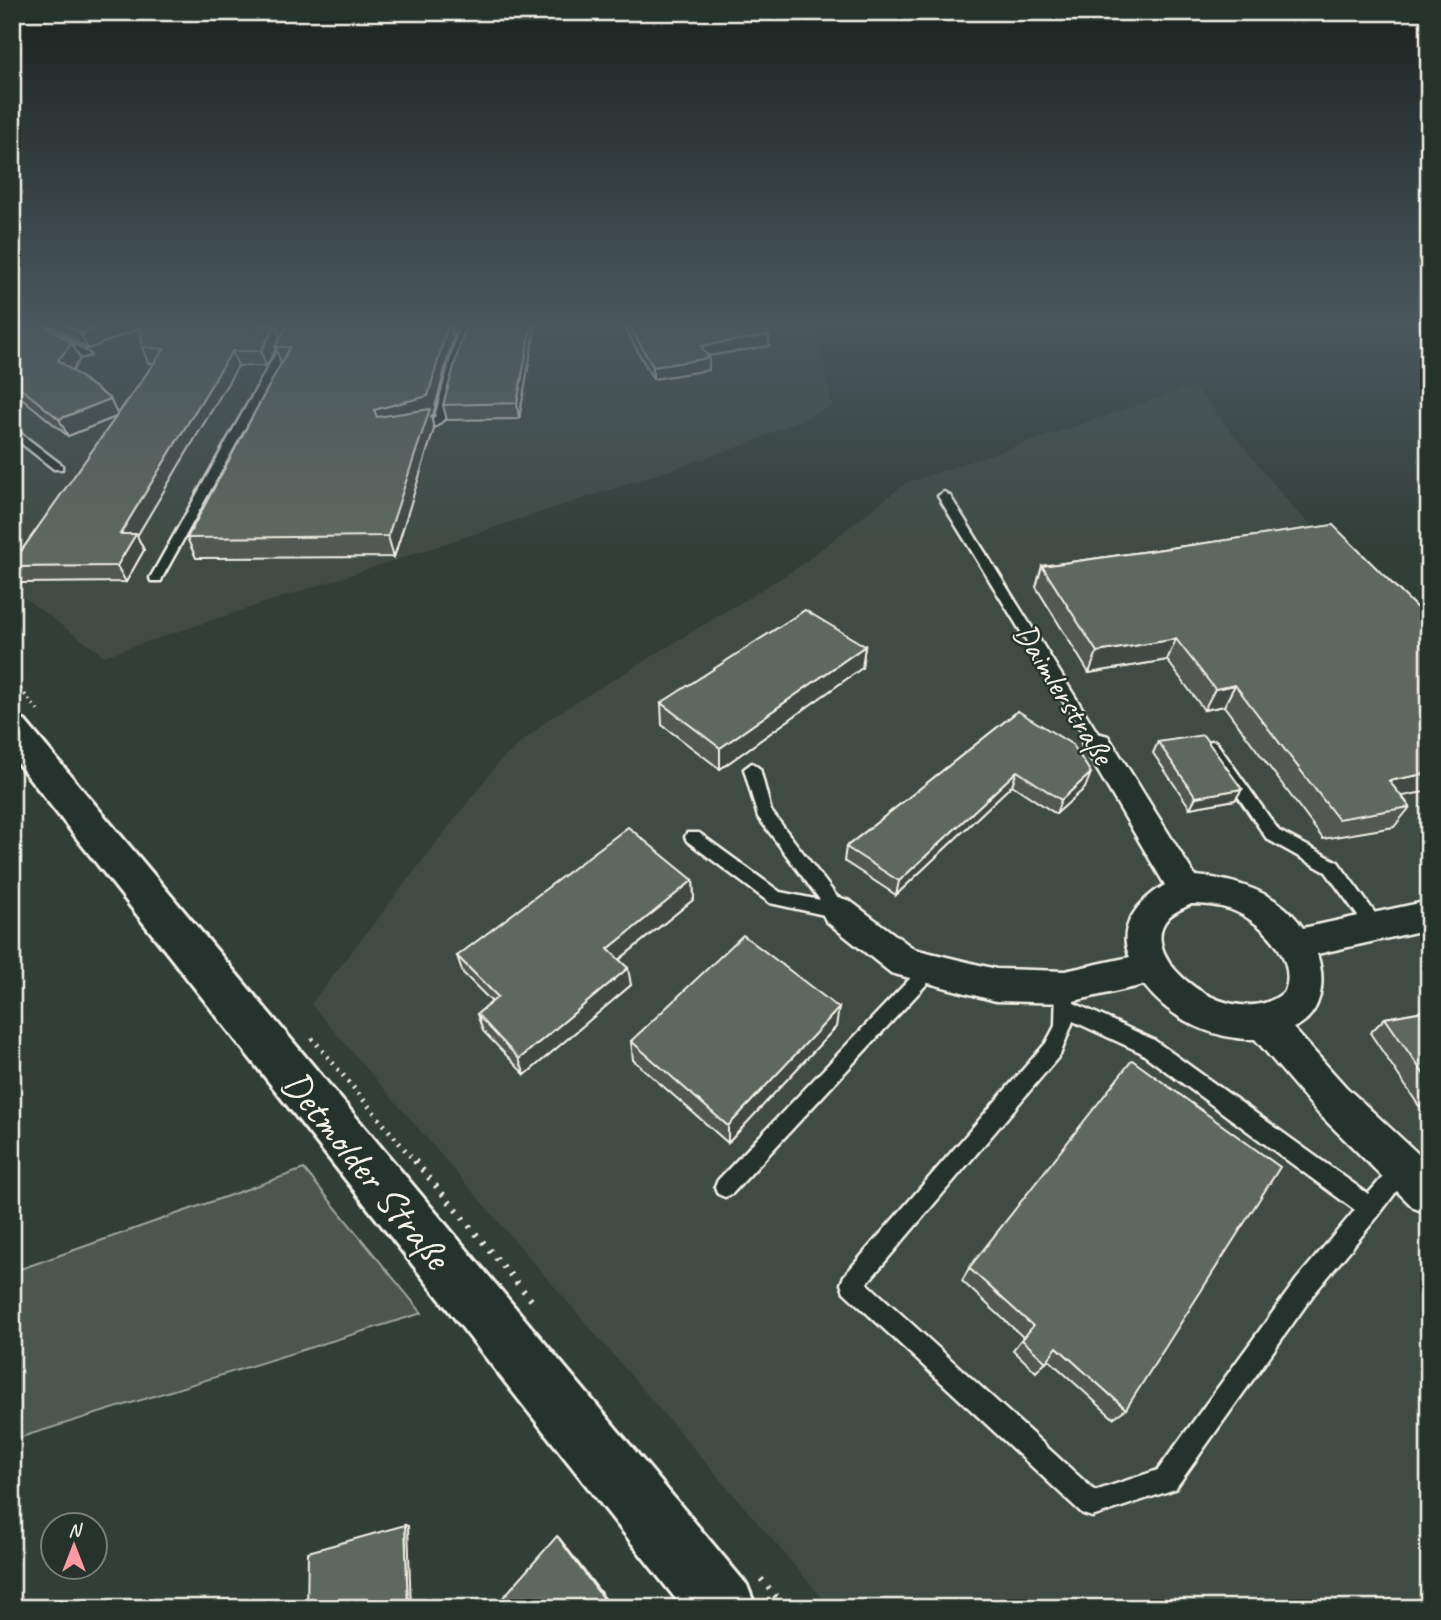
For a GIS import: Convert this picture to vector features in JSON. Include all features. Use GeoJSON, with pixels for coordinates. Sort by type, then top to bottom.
{"type":"FeatureCollection","features":[{"type":"Feature","properties":{"kind":"main road","name":"Detmolder Straße"},"geometry":{"type":"LineString","coordinates":[[12,730],[724,1608]]}},
{"type":"Feature","properties":{"kind":"street","name":"Daimlerstraße"},"geometry":{"type":"LineString","coordinates":[[1097,744],[1186,890]]}},
{"type":"Feature","properties":{"kind":"street"},"geometry":{"type":"LineString","coordinates":[[1186,890],[1210,890],[1236,896],[1260,908],[1281,924],[1297,944],[1305,964],[1306,984],[1299,1002],[1285,1014],[1265,1023],[1240,1024],[1213,1017],[1188,1005],[1167,988],[1151,968],[1143,947],[1143,926],[1152,909],[1166,897],[1186,890]]}},
{"type":"Feature","properties":{"kind":"street"},"geometry":{"type":"LineString","coordinates":[[838,911],[904,962],[996,985],[1065,997],[1151,968]]}},
{"type":"Feature","properties":{"kind":"street"},"geometry":{"type":"LineString","coordinates":[[1297,944],[1429,915]]}},
{"type":"Feature","properties":{"kind":"street"},"geometry":{"type":"LineString","coordinates":[[1265,1023],[1332,1100],[1416,1181]]}},
{"type":"Feature","properties":{"kind":"lane"},"geometry":{"type":"LineString","coordinates":[[156,578],[262,397]]}},
{"type":"Feature","properties":{"kind":"lane"},"geometry":{"type":"LineString","coordinates":[[405,430],[432,424],[440,418],[446,397]]}},
{"type":"Feature","properties":{"kind":"lane"},"geometry":{"type":"LineString","coordinates":[[12,430],[58,467]]}},
{"type":"Feature","properties":{"kind":"lane","name":"Daimlerstraße"},"geometry":{"type":"LineString","coordinates":[[944,496],[1097,744]]}},
{"type":"Feature","properties":{"kind":"lane"},"geometry":{"type":"LineString","coordinates":[[1211,746],[1273,835],[1332,867],[1374,925]]}},
{"type":"Feature","properties":{"kind":"lane"},"geometry":{"type":"LineString","coordinates":[[752,769],[764,813],[838,911]]}},
{"type":"Feature","properties":{"kind":"lane"},"geometry":{"type":"LineString","coordinates":[[693,837],[776,898],[838,911]]}},
{"type":"Feature","properties":{"kind":"lane"},"geometry":{"type":"LineString","coordinates":[[725,1187],[930,969]]}},
{"type":"Feature","properties":{"kind":"lane"},"geometry":{"type":"LineString","coordinates":[[1371,1209],[1147,1046],[1065,997],[1064,1026],[1053,1049],[852,1284],[1092,1505],[1166,1480],[1305,1287],[1371,1209],[1416,1181]]}},
{"type":"Feature","properties":{"kind":"shaded area"},"geometry":{"type":"Polygon","coordinates":[[[12,397],[830,397],[832,406],[742,446],[104,656],[12,589],[12,397]]]}},
{"type":"Feature","properties":{"kind":"shaded area"},"geometry":{"type":"Polygon","coordinates":[[[1163,397],[1203,397],[1294,509],[1429,633],[1429,1608],[831,1608],[311,1004],[499,762],[550,718],[797,568],[906,483],[1163,397]]]}},
{"type":"Feature","properties":{"kind":"shaded area"},"geometry":{"type":"Polygon","coordinates":[[[304,1169],[422,1313],[12,1440],[12,1272],[304,1169]]]}},
{"type":"Feature","properties":{"kind":"building"},"geometry":{"type":"Polygon","coordinates":[[[31,397],[107,397],[110,399],[59,419],[31,397]]]}},
{"type":"Feature","properties":{"kind":"building"},"geometry":{"type":"Polygon","coordinates":[[[130,397],[204,397],[120,534],[136,534],[117,566],[12,567],[130,397]]]}},
{"type":"Feature","properties":{"kind":"building"},"geometry":{"type":"Polygon","coordinates":[[[263,397],[426,397],[374,410],[377,417],[430,409],[388,536],[187,538],[263,397]]]}},
{"type":"Feature","properties":{"kind":"building"},"geometry":{"type":"Polygon","coordinates":[[[445,397],[518,397],[517,403],[443,405],[445,397]]]}},
{"type":"Feature","properties":{"kind":"building"},"geometry":{"type":"Polygon","coordinates":[[[1333,525],[1429,620],[1429,773],[1389,781],[1410,807],[1338,819],[1235,685],[1215,689],[1176,639],[1097,652],[1042,566],[1333,525]]]}},
{"type":"Feature","properties":{"kind":"building"},"geometry":{"type":"Polygon","coordinates":[[[805,610],[865,646],[720,748],[661,703],[805,610]]]}},
{"type":"Feature","properties":{"kind":"building"},"geometry":{"type":"Polygon","coordinates":[[[1018,711],[1073,745],[1091,773],[1061,800],[1017,771],[899,881],[846,847],[1018,711]]]}},
{"type":"Feature","properties":{"kind":"building"},"geometry":{"type":"Polygon","coordinates":[[[1203,735],[1242,789],[1196,797],[1158,742],[1203,735]]]}},
{"type":"Feature","properties":{"kind":"building"},"geometry":{"type":"Polygon","coordinates":[[[628,827],[693,880],[608,949],[628,968],[519,1059],[477,1014],[498,997],[457,956],[628,827]]]}},
{"type":"Feature","properties":{"kind":"building"},"geometry":{"type":"Polygon","coordinates":[[[743,935],[839,1008],[728,1126],[631,1041],[743,935]]]}},
{"type":"Feature","properties":{"kind":"building"},"geometry":{"type":"Polygon","coordinates":[[[1429,1010],[1429,1082],[1385,1018],[1429,1010]]]}},
{"type":"Feature","properties":{"kind":"building"},"geometry":{"type":"Polygon","coordinates":[[[1132,1060],[1280,1167],[1126,1409],[1057,1347],[1046,1362],[1022,1340],[1033,1326],[969,1268],[1132,1060]]]}},
{"type":"Feature","properties":{"kind":"building"},"geometry":{"type":"Polygon","coordinates":[[[405,1525],[408,1608],[307,1608],[308,1552],[405,1525]]]}},
{"type":"Feature","properties":{"kind":"building"},"geometry":{"type":"Polygon","coordinates":[[[557,1536],[604,1600],[598,1608],[494,1608],[557,1536]]]}}]}
